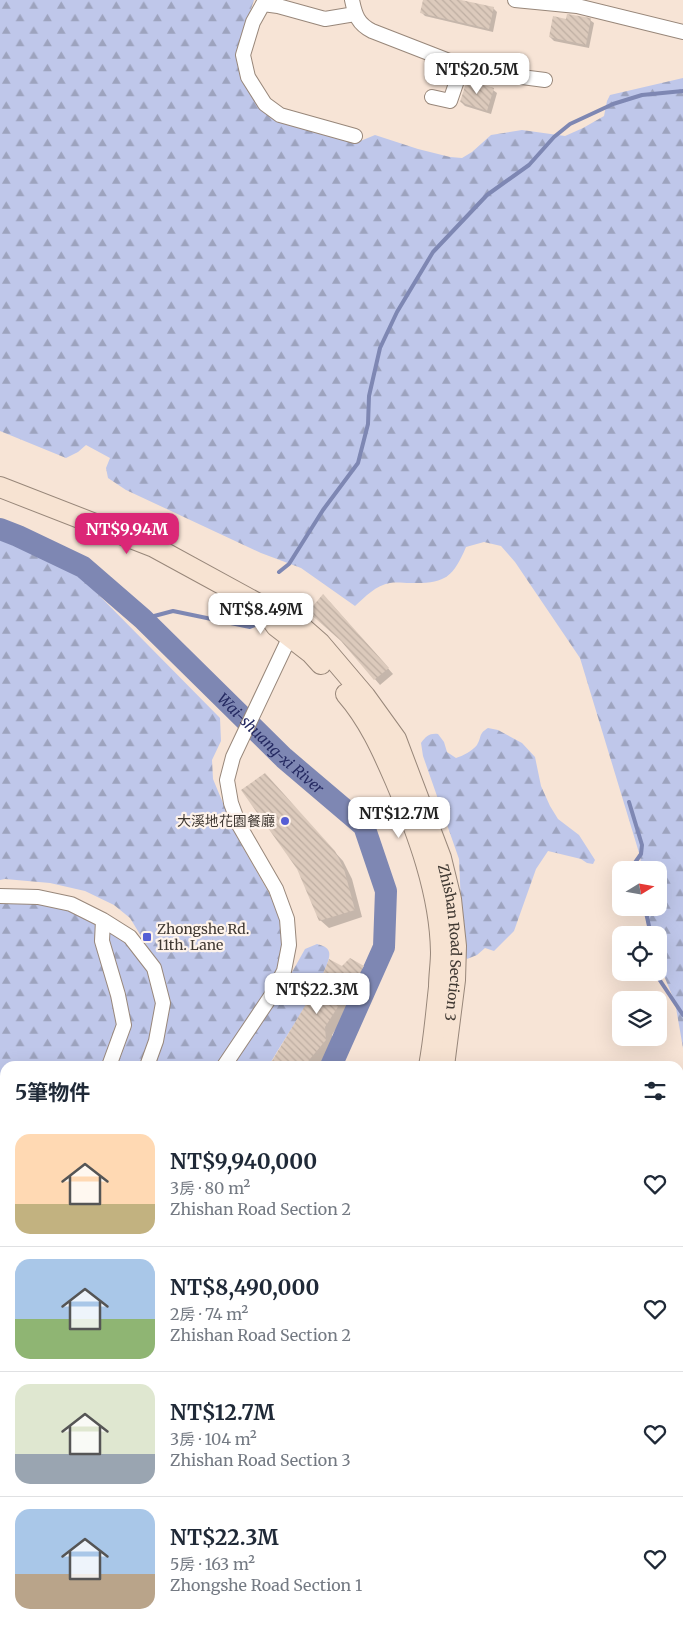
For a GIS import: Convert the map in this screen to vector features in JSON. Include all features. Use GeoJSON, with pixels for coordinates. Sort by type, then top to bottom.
{"type":"FeatureCollection","features":[{"type":"Feature","properties":{"kind":"street"},"geometry":{"type":"LineString","coordinates":[[352,0],[355,14],[362,26],[372,31],[482,72],[545,80]]}},
{"type":"Feature","properties":{"kind":"street"},"geometry":{"type":"LineString","coordinates":[[515,0],[577,6],[683,32]]}},
{"type":"Feature","properties":{"kind":"street"},"geometry":{"type":"LineString","coordinates":[[355,14],[325,19],[278,6],[263,4],[253,22],[243,55],[248,77],[265,104],[280,114],[355,136]]}},
{"type":"Feature","properties":{"kind":"street"},"geometry":{"type":"LineString","coordinates":[[432,97],[450,101],[462,66]]}},
{"type":"Feature","properties":{"kind":"street"},"geometry":{"type":"LineString","coordinates":[[0,487],[154,547],[262,606],[276,626],[289,636],[233,757],[227,780],[231,803],[239,826],[276,889],[287,919],[289,945],[284,971],[272,996],[227,1061]]}},
{"type":"Feature","properties":{"kind":"street","name":"Zhishan Road Section 3"},"geometry":{"type":"LineString","coordinates":[[289,636],[311,653],[355,704],[379,744],[408,813],[431,881],[439,923],[441,953],[436,1019],[430,1061]]}},
{"type":"Feature","properties":{"kind":"street","name":"Zhishan Road Section 3"},"geometry":{"type":"LineString","coordinates":[[289,636],[320,643],[365,696],[396,740],[441,858],[452,899],[456,946],[455,980],[445,1061]]}},
{"type":"Feature","properties":{"kind":"street"},"geometry":{"type":"LineString","coordinates":[[0,896],[38,897],[70,904],[103,920],[130,937],[154,968],[162,1003],[156,1041],[149,1061]]}},
{"type":"Feature","properties":{"kind":"street"},"geometry":{"type":"LineString","coordinates":[[103,920],[102,941],[118,995],[124,1025],[111,1061]]}},
{"type":"Feature","properties":{"kind":"green space"},"geometry":{"type":"Polygon","coordinates":[[[0,0],[254,0],[240,42],[261,107],[350,141],[358,142],[375,135],[450,157],[462,158],[472,152],[491,135],[522,130],[565,136],[604,116],[610,95],[683,78],[683,1048],[675,1002],[666,981],[667,926],[647,926],[646,916],[668,916],[668,861],[641,861],[580,658],[515,562],[501,546],[484,542],[466,547],[457,566],[446,577],[431,582],[385,584],[371,592],[355,606],[301,568],[261,553],[126,490],[108,478],[106,468],[110,458],[86,445],[78,452],[66,458],[0,431],[0,0]]]}},
{"type":"Feature","properties":{"kind":"green space"},"geometry":{"type":"Polygon","coordinates":[[[0,540],[75,571],[220,718],[221,741],[212,760],[213,779],[237,837],[269,893],[281,920],[283,943],[278,973],[221,1061],[151,1061],[160,970],[130,918],[114,905],[85,891],[50,883],[0,880],[0,540]]]}},
{"type":"Feature","properties":{"kind":"green space"},"geometry":{"type":"Polygon","coordinates":[[[488,728],[498,730],[522,743],[535,757],[541,786],[550,806],[558,819],[579,835],[595,860],[593,864],[587,863],[581,859],[548,851],[536,869],[514,931],[494,951],[485,948],[477,955],[467,959],[463,950],[459,859],[423,756],[421,743],[428,736],[438,734],[444,742],[447,752],[456,758],[475,747],[481,734],[488,728]]]}},
{"type":"Feature","properties":{"kind":"green space"},"geometry":{"type":"Polygon","coordinates":[[[26,901],[48,904],[82,915],[116,935],[135,952],[148,972],[156,1006],[153,1033],[142,1061],[0,1061],[0,902],[26,901]]]}},
{"type":"Feature","properties":{"kind":"green space"},"geometry":{"type":"Polygon","coordinates":[[[317,944],[324,946],[329,952],[323,974],[304,1008],[272,1061],[236,1061],[243,1048],[272,1008],[305,949],[317,944]]]}},
{"type":"Feature","properties":{"kind":"building"},"geometry":{"type":"Polygon","coordinates":[[[423,0],[461,0],[494,7],[489,29],[420,13],[423,0]]]}},
{"type":"Feature","properties":{"kind":"building"},"geometry":{"type":"Polygon","coordinates":[[[567,14],[591,18],[586,45],[549,37],[553,16],[566,19],[567,14]]]}},
{"type":"Feature","properties":{"kind":"building"},"geometry":{"type":"Polygon","coordinates":[[[467,80],[494,88],[487,111],[460,102],[467,80]]]}},
{"type":"Feature","properties":{"kind":"building"},"geometry":{"type":"Polygon","coordinates":[[[323,594],[389,668],[374,680],[341,641],[308,612],[323,594]]]}},
{"type":"Feature","properties":{"kind":"building","name":"大溪地花園餐廳"},"geometry":{"type":"Polygon","coordinates":[[[265,773],[335,851],[344,869],[355,910],[319,921],[297,869],[241,790],[265,773]]]}},
{"type":"Feature","properties":{"kind":"building"},"geometry":{"type":"Polygon","coordinates":[[[350,958],[364,966],[325,1027],[326,1040],[308,1061],[272,1061],[321,979],[329,959],[342,966],[350,958]]]}},
{"type":"Feature","properties":{"kind":"waterway"},"geometry":{"type":"LineString","coordinates":[[279,572],[289,564],[323,510],[358,463],[368,424],[369,396],[380,348],[397,312],[433,252],[487,195],[529,165],[554,137],[570,124],[613,104],[642,95],[683,91]]}},
{"type":"Feature","properties":{"kind":"waterway","name":"Wai-shuang-xi River"},"geometry":{"type":"LineString","coordinates":[[0,529],[83,567],[143,619],[284,758],[364,826],[386,891],[384,947],[333,1061]]}},
{"type":"Feature","properties":{"kind":"waterway"},"geometry":{"type":"LineString","coordinates":[[143,619],[173,611],[250,627],[263,622]]}},
{"type":"Feature","properties":{"kind":"waterway"},"geometry":{"type":"LineString","coordinates":[[629,802],[642,845],[641,854],[636,861]]}},
{"type":"Feature","properties":{"kind":"waterway"},"geometry":{"type":"LineString","coordinates":[[647,916],[649,926]]}},
{"type":"Feature","properties":{"kind":"waterway"},"geometry":{"type":"LineString","coordinates":[[660,981],[683,1015]]}},
{"type":"Feature","properties":{"kind":"place","name":"大溪地花園餐廳"},"geometry":{"type":"Point","coordinates":[285,821]}},
{"type":"Feature","properties":{"kind":"place","name":"Zhongshe Rd. 11th. Lane"},"geometry":{"type":"Point","coordinates":[147,937]}}]}
